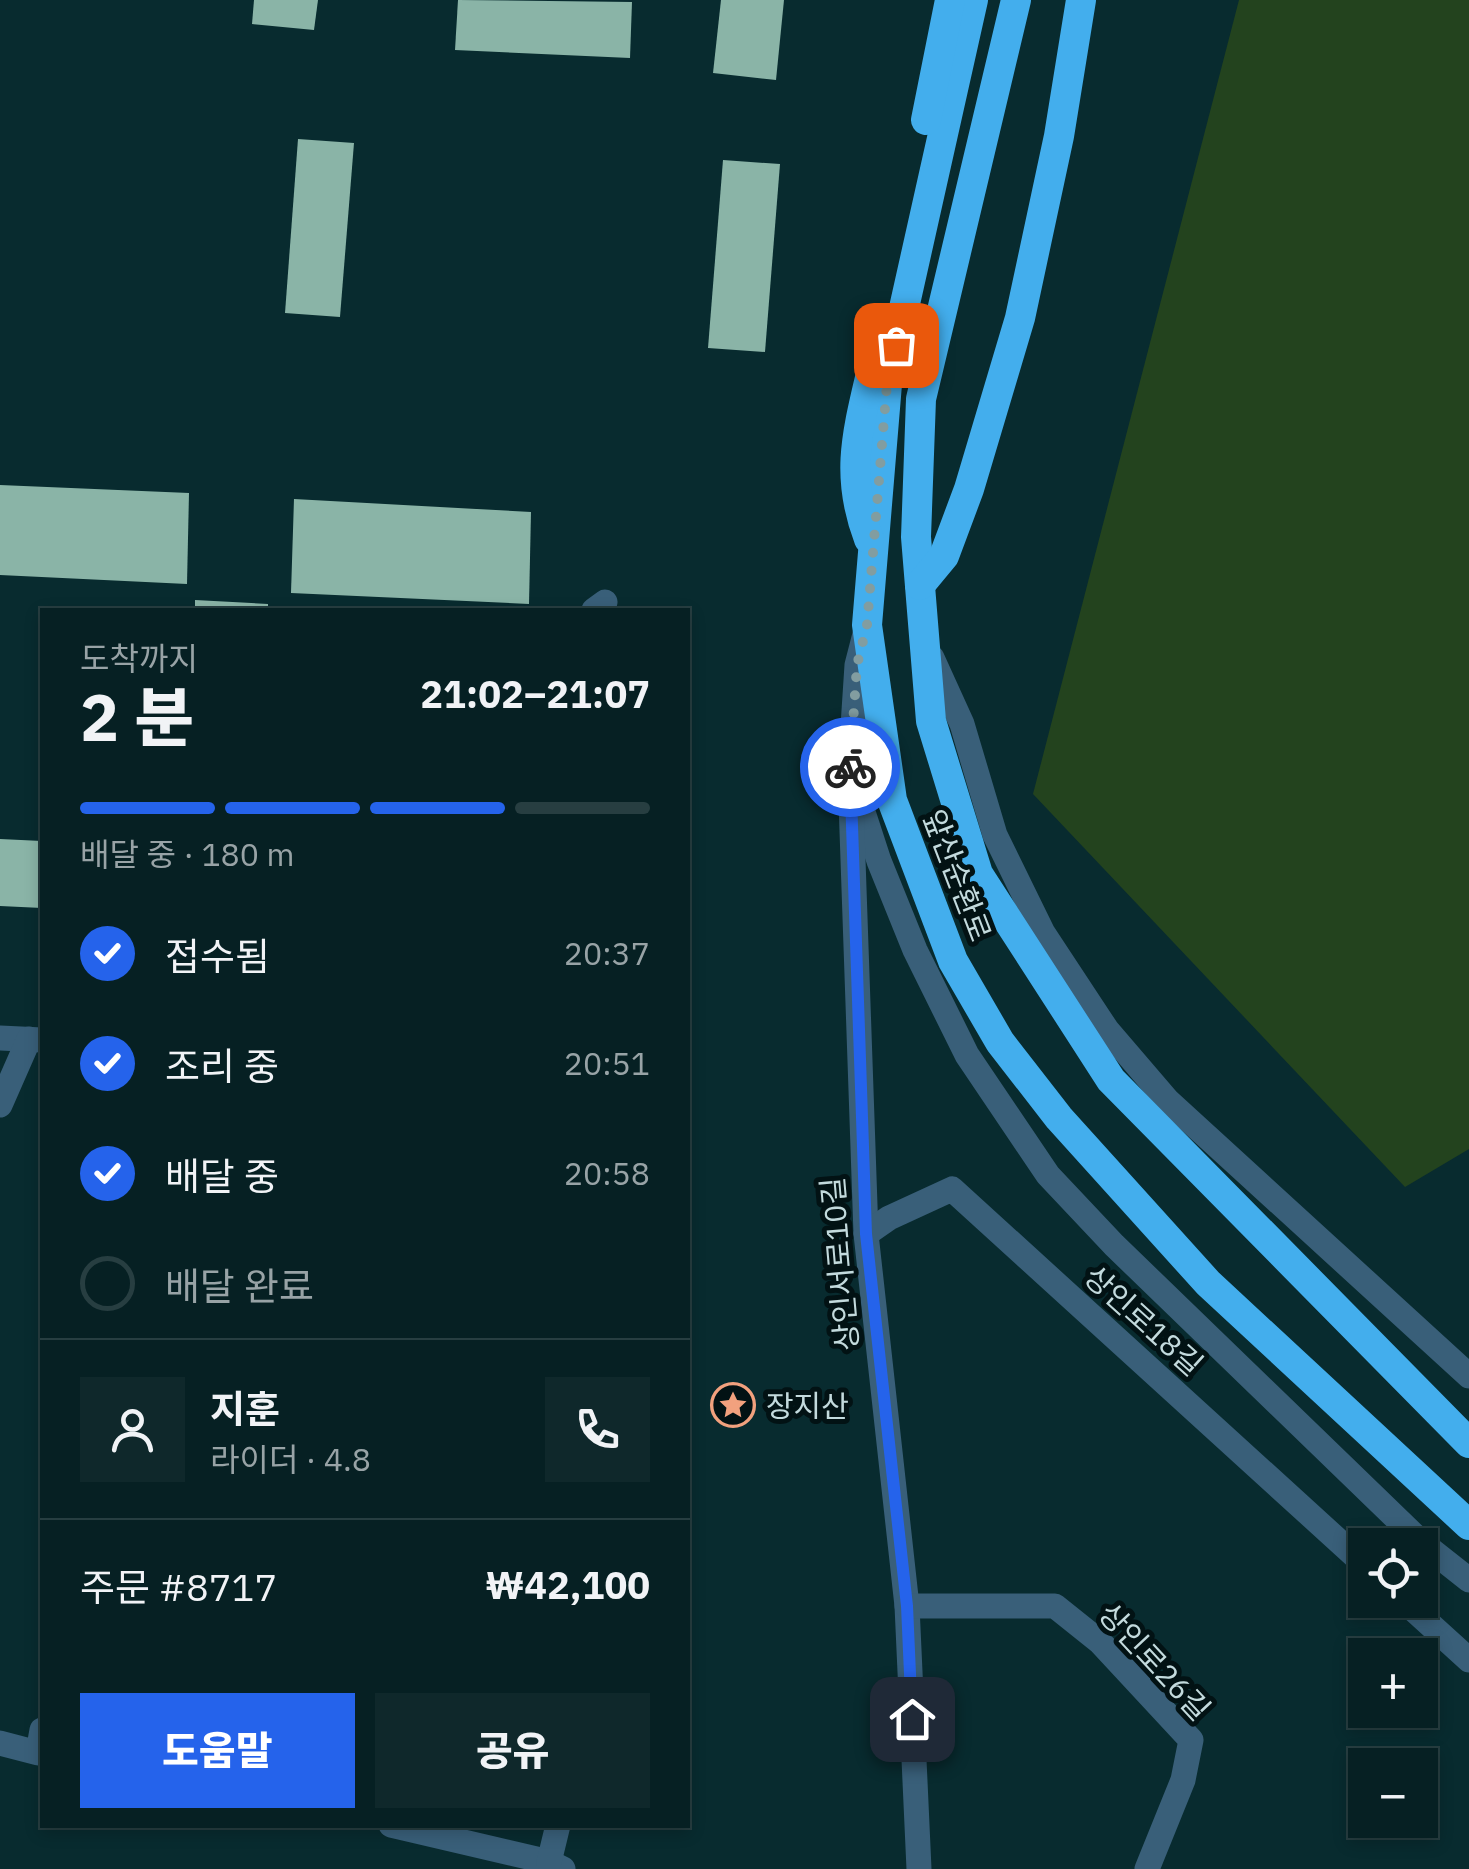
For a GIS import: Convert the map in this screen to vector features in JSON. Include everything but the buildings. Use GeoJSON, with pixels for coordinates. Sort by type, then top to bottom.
{"type":"FeatureCollection","features":[{"type":"Feature","properties":{"kind":"highway"},"geometry":{"type":"LineString","coordinates":[[873,550],[856,506],[854,446],[950,0]]}},
{"type":"Feature","properties":{"kind":"highway","name":"앞산순환로"},"geometry":{"type":"LineString","coordinates":[[974,0],[887,384],[867,625],[892,800],[952,961],[1000,1042],[1059,1118],[1208,1283],[1469,1525]]}},
{"type":"Feature","properties":{"kind":"highway","name":"앞산순환로"},"geometry":{"type":"LineString","coordinates":[[1016,0],[921,399],[916,537],[931,721],[978,874],[1111,1080],[1469,1444]]}},
{"type":"Feature","properties":{"kind":"highway"},"geometry":{"type":"LineString","coordinates":[[920,584],[944,556],[963,506],[1020,318],[1060,136],[1081,0]]}},
{"type":"Feature","properties":{"kind":"street","name":"상인서로10길"},"geometry":{"type":"LineString","coordinates":[[867,625],[857,665],[850,772],[866,1234],[907,1606],[919,1869]]}},
{"type":"Feature","properties":{"kind":"street"},"geometry":{"type":"LineString","coordinates":[[924,636],[962,724],[995,835],[1043,933],[1107,1030],[1167,1100],[1469,1376]]}},
{"type":"Feature","properties":{"kind":"street"},"geometry":{"type":"LineString","coordinates":[[850,772],[880,861],[932,985],[967,1055],[1048,1175],[1114,1245],[1421,1542],[1469,1580]]}},
{"type":"Feature","properties":{"kind":"street"},"geometry":{"type":"LineString","coordinates":[[0,1038],[36,1040],[0,1105]]}},
{"type":"Feature","properties":{"kind":"street","name":"상인로18길"},"geometry":{"type":"LineString","coordinates":[[866,1234],[889,1218],[952,1188],[1348,1550]]}},
{"type":"Feature","properties":{"kind":"street","name":"상인로26길"},"geometry":{"type":"LineString","coordinates":[[907,1606],[1055,1606],[1100,1642],[1191,1740],[1183,1780],[1156,1863]]}},
{"type":"Feature","properties":{"kind":"street"},"geometry":{"type":"LineString","coordinates":[[1423,1618],[1469,1660]]}},
{"type":"Feature","properties":{"kind":"street"},"geometry":{"type":"LineString","coordinates":[[0,1743],[38,1752],[40,1741]]}},
{"type":"Feature","properties":{"kind":"street"},"geometry":{"type":"LineString","coordinates":[[402,1828],[556,1866],[558,1828]]}},
{"type":"Feature","properties":{"kind":"green space"},"geometry":{"type":"Polygon","coordinates":[[[1239,0],[1469,0],[1469,1149],[1405,1187],[1033,794],[1239,0]]]}},
{"type":"Feature","properties":{"kind":"way so far"},"geometry":{"type":"LineString","coordinates":[[850,767],[857,665],[867,625],[887,384],[896,345]]}},
{"type":"Feature","properties":{"kind":"place","name":"장지산"},"geometry":{"type":"Point","coordinates":[733,1405]}},
{"type":"Feature","properties":{"kind":"route"},"geometry":{"type":"LineString","coordinates":[[850,767],[866,1234],[907,1606],[912,1719]]}}]}
